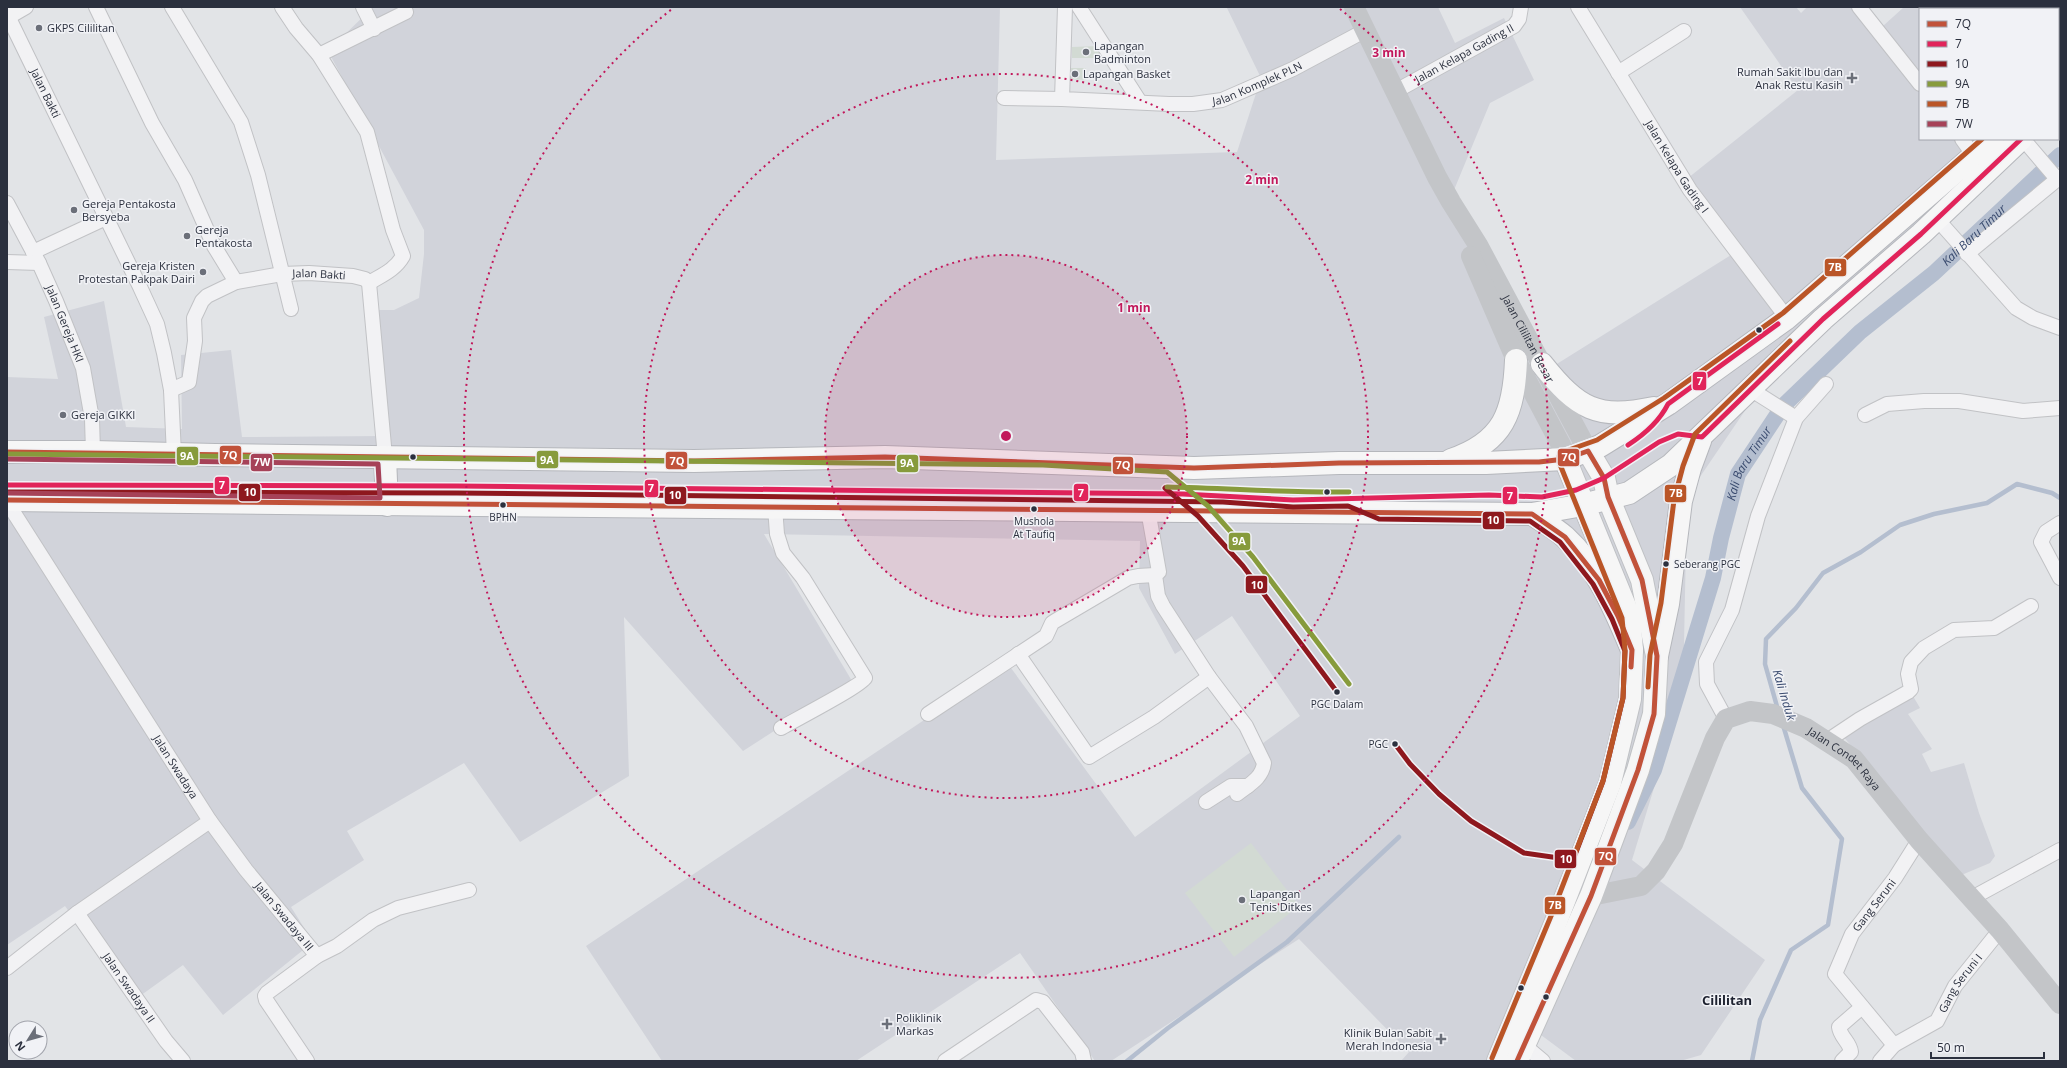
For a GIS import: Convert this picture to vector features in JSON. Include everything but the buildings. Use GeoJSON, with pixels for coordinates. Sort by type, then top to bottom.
{"type":"FeatureCollection","features":[{"type":"Feature","properties":{"kind":"main road"},"geometry":{"type":"LineString","coordinates":[[7,452],[694,461],[885,457],[1194,468],[1339,463],[1440,464],[1531,462],[1565,459],[1600,446],[1668,404],[1787,318],[1968,147],[1990,140]]}},
{"type":"Feature","properties":{"kind":"main road"},"geometry":{"type":"LineString","coordinates":[[7,501],[1532,514],[1606,488],[1629,494],[1671,465],[1702,437],[1823,319],[1937,219],[2021,140]]}},
{"type":"Feature","properties":{"kind":"main road"},"geometry":{"type":"LineString","coordinates":[[1440,464],[1478,448],[1504,421],[1513,396],[1516,360]]}},
{"type":"Feature","properties":{"kind":"main road"},"geometry":{"type":"LineString","coordinates":[[1542,364],[1559,386],[1574,398],[1599,411],[1618,414],[1668,404]]}},
{"type":"Feature","properties":{"kind":"main road"},"geometry":{"type":"LineString","coordinates":[[1520,1053],[1591,896],[1640,763],[1654,714],[1657,656],[1668,604],[1681,502],[1690,468],[1702,437]]}},
{"type":"Feature","properties":{"kind":"main road","name":"Jalan Cililitan Besar"},"geometry":{"type":"LineString","coordinates":[[1588,451],[1606,488],[1642,580],[1657,656]]}},
{"type":"Feature","properties":{"kind":"main road"},"geometry":{"type":"LineString","coordinates":[[386,457],[387,505]]}},
{"type":"Feature","properties":{"kind":"main road","name":"Jalan Cililitan Besar"},"geometry":{"type":"LineString","coordinates":[[1498,1061],[1560,912],[1610,783],[1630,699],[1632,650],[1629,616],[1579,497],[1565,459]]}},
{"type":"Feature","properties":{"kind":"main road"},"geometry":{"type":"LineString","coordinates":[[1532,514],[1565,537],[1599,580],[1618,616],[1632,650]]}},
{"type":"Feature","properties":{"kind":"street"},"geometry":{"type":"LineString","coordinates":[[8,16],[26,7]]}},
{"type":"Feature","properties":{"kind":"street"},"geometry":{"type":"LineString","coordinates":[[96,7],[152,123],[185,180],[214,246],[236,282]]}},
{"type":"Feature","properties":{"kind":"street"},"geometry":{"type":"LineString","coordinates":[[172,7],[241,122],[258,175],[291,309]]}},
{"type":"Feature","properties":{"kind":"street"},"geometry":{"type":"LineString","coordinates":[[282,7],[300,34],[319,55],[367,132],[393,230],[402,251],[403,256],[399,264],[391,271],[369,283],[386,457]]}},
{"type":"Feature","properties":{"kind":"street"},"geometry":{"type":"LineString","coordinates":[[363,7],[374,29]]}},
{"type":"Feature","properties":{"kind":"street"},"geometry":{"type":"LineString","coordinates":[[1062,99],[1066,7]]}},
{"type":"Feature","properties":{"kind":"street"},"geometry":{"type":"LineString","coordinates":[[1079,7],[1140,102]]}},
{"type":"Feature","properties":{"kind":"street","name":"Jalan Cililitan Besar"},"geometry":{"type":"LineString","coordinates":[[1354,7],[1450,202],[1460,231],[1516,360],[1561,445],[1565,459]]}},
{"type":"Feature","properties":{"kind":"street","name":"Jalan Kelapa Gading II"},"geometry":{"type":"LineString","coordinates":[[1396,91],[1514,26],[1519,19],[1521,7]]}},
{"type":"Feature","properties":{"kind":"street","name":"Jalan Kelapa Gading I"},"geometry":{"type":"LineString","coordinates":[[1578,7],[1690,190],[1787,318]]}},
{"type":"Feature","properties":{"kind":"street"},"geometry":{"type":"LineString","coordinates":[[1859,7],[1919,83]]}},
{"type":"Feature","properties":{"kind":"street"},"geometry":{"type":"LineString","coordinates":[[319,55],[406,12]]}},
{"type":"Feature","properties":{"kind":"street","name":"Jalan Bakti"},"geometry":{"type":"LineString","coordinates":[[8,16],[157,324],[171,390],[174,455]]}},
{"type":"Feature","properties":{"kind":"street","name":"Jalan Komplek PLN"},"geometry":{"type":"LineString","coordinates":[[1004,98],[1193,104],[1222,100],[1293,69],[1366,30]]}},
{"type":"Feature","properties":{"kind":"street"},"geometry":{"type":"LineString","coordinates":[[1618,73],[1684,31]]}},
{"type":"Feature","properties":{"kind":"street"},"geometry":{"type":"LineString","coordinates":[[1966,252],[2057,177],[2023,140]]}},
{"type":"Feature","properties":{"kind":"street","name":"Jalan Cililitan Besar"},"geometry":{"type":"LineString","coordinates":[[1450,202],[1478,245],[1588,451]]}},
{"type":"Feature","properties":{"kind":"street","name":"Jalan Gereja HKI"},"geometry":{"type":"LineString","coordinates":[[7,203],[36,258],[56,301],[83,368],[92,419],[93,452]]}},
{"type":"Feature","properties":{"kind":"street"},"geometry":{"type":"LineString","coordinates":[[7,262],[36,258],[106,218]]}},
{"type":"Feature","properties":{"kind":"street"},"geometry":{"type":"LineString","coordinates":[[1937,219],[2016,308],[2033,318],[2060,328]]}},
{"type":"Feature","properties":{"kind":"street","name":"Jalan Bakti"},"geometry":{"type":"LineString","coordinates":[[171,390],[189,382],[194,341],[194,318],[202,301],[207,296],[236,282],[282,274],[309,273],[354,276],[365,279],[369,283]]}},
{"type":"Feature","properties":{"kind":"street"},"geometry":{"type":"LineString","coordinates":[[1591,896],[1641,886],[1656,871],[1673,844],[1715,738],[1726,719],[1707,684],[1706,662],[1732,610],[1758,516],[1794,416],[1826,384]]}},
{"type":"Feature","properties":{"kind":"street"},"geometry":{"type":"LineString","coordinates":[[1750,389],[1794,416]]}},
{"type":"Feature","properties":{"kind":"street"},"geometry":{"type":"LineString","coordinates":[[1865,415],[1887,404],[1924,401],[1959,402],[2023,411],[2060,408]]}},
{"type":"Feature","properties":{"kind":"street","name":"Jalan Swadaya"},"geometry":{"type":"LineString","coordinates":[[7,501],[210,821]]}},
{"type":"Feature","properties":{"kind":"street"},"geometry":{"type":"LineString","coordinates":[[775,507],[777,534],[783,553],[802,578],[865,678],[863,682],[850,690],[781,728]]}},
{"type":"Feature","properties":{"kind":"street"},"geometry":{"type":"LineString","coordinates":[[1148,510],[1159,572],[1156,575],[1156,588],[1161,601],[1209,677],[1246,726],[1264,763],[1260,775],[1242,790],[1231,786],[1206,802]]}},
{"type":"Feature","properties":{"kind":"street"},"geometry":{"type":"LineString","coordinates":[[2060,523],[2046,532],[2041,542],[2041,546],[2060,578]]}},
{"type":"Feature","properties":{"kind":"street"},"geometry":{"type":"LineString","coordinates":[[928,714],[1046,636],[1055,621],[1128,578],[1156,575]]}},
{"type":"Feature","properties":{"kind":"street"},"geometry":{"type":"LineString","coordinates":[[1827,741],[1911,689],[1908,674],[1911,662],[1924,648],[1954,630],[1994,628],[2031,606]]}},
{"type":"Feature","properties":{"kind":"street"},"geometry":{"type":"LineString","coordinates":[[1018,654],[1089,757],[1154,717],[1209,677]]}},
{"type":"Feature","properties":{"kind":"street","name":"Jalan Condet Raya"},"geometry":{"type":"LineString","coordinates":[[1726,719],[1750,711],[1772,714],[1806,728],[1854,760],[1919,840],[2000,930],[2060,1004]]}},
{"type":"Feature","properties":{"kind":"street"},"geometry":{"type":"LineString","coordinates":[[7,968],[77,913],[210,821]]}},
{"type":"Feature","properties":{"kind":"street","name":"Jalan Swadaya III"},"geometry":{"type":"LineString","coordinates":[[210,821],[246,870],[317,956],[265,996],[307,1061]]}},
{"type":"Feature","properties":{"kind":"street","name":"Gang Seruni"},"geometry":{"type":"LineString","coordinates":[[1862,1007],[1835,974],[1852,934],[1895,878],[1919,840]]}},
{"type":"Feature","properties":{"kind":"street"},"geometry":{"type":"LineString","coordinates":[[1972,898],[2060,850]]}},
{"type":"Feature","properties":{"kind":"street"},"geometry":{"type":"LineString","coordinates":[[317,956],[337,946],[373,920],[398,908],[469,890]]}},
{"type":"Feature","properties":{"kind":"street","name":"Jalan Swadaya II"},"geometry":{"type":"LineString","coordinates":[[77,913],[166,1041],[183,1061]]}},
{"type":"Feature","properties":{"kind":"street","name":"Gang Seruni I"},"geometry":{"type":"LineString","coordinates":[[1880,1061],[1894,1045],[1936,1021],[1956,986],[2000,930]]}},
{"type":"Feature","properties":{"kind":"street"},"geometry":{"type":"LineString","coordinates":[[947,1060],[1036,1000],[1045,1005],[1082,1052],[1084,1061]]}},
{"type":"Feature","properties":{"kind":"street"},"geometry":{"type":"LineString","coordinates":[[1842,1061],[1851,1052],[1851,1048],[1839,1027],[1862,1007],[1894,1045]]}},
{"type":"Feature","properties":{"kind":"street"},"geometry":{"type":"LineString","coordinates":[[1520,1053],[1543,1061]]}},
{"type":"Feature","properties":{"kind":"shaded area"},"geometry":{"type":"Polygon","coordinates":[[[373,7],[1000,7],[996,160],[1237,152],[1261,78],[1227,8],[1230,7],[1438,7],[1455,43],[1504,18],[1534,80],[1490,103],[1454,190],[1552,367],[1731,255],[1683,182],[1798,90],[1740,7],[1796,7],[1801,13],[1807,7],[1852,7],[1872,36],[1904,7],[2029,8],[1919,8],[1919,140],[2024,140],[1759,390],[1687,496],[1683,693],[1632,860],[1765,960],[1701,1055],[1680,1061],[1576,1061],[1541,1035],[1529,1061],[1401,1061],[1409,1052],[1299,939],[1111,1061],[1095,1061],[1020,953],[856,1061],[662,1061],[586,946],[1008,664],[1135,837],[1300,716],[1232,616],[1175,654],[1139,588],[1140,541],[764,534],[852,681],[743,751],[624,617],[629,776],[520,842],[464,763],[347,831],[364,860],[291,907],[313,942],[223,1015],[183,965],[133,1001],[65,906],[7,945],[7,377],[58,379],[44,317],[104,301],[126,427],[182,429],[181,355],[231,350],[242,437],[384,436],[374,310],[394,310],[419,298],[424,254],[424,230],[328,51],[373,7]]]}},
{"type":"Feature","properties":{"kind":"shaded area","name":"Lapangan Badminton"},"geometry":{"type":"Polygon","coordinates":[[[1099,46],[1100,58],[1072,58],[1072,47],[1099,46]]]}},
{"type":"Feature","properties":{"kind":"shaded area","name":"Lapangan Basket"},"geometry":{"type":"Polygon","coordinates":[[[1065,68],[1086,68],[1086,80],[1065,79],[1065,68]]]}},
{"type":"Feature","properties":{"kind":"shaded area"},"geometry":{"type":"Polygon","coordinates":[[[1907,686],[1920,708],[1908,714],[1932,749],[1922,754],[1931,772],[1964,763],[1979,813],[1995,856],[1990,863],[1952,879],[1892,794],[1836,728],[1907,686]]]}},
{"type":"Feature","properties":{"kind":"shaded area","name":"Lapangan Tenis Ditkes"},"geometry":{"type":"Polygon","coordinates":[[[1251,843],[1299,906],[1234,957],[1185,893],[1251,843]]]}},
{"type":"Feature","properties":{"kind":"waterway","name":"Kali Baru Timur"},"geometry":{"type":"LineString","coordinates":[[1628,822],[1654,770],[1713,578],[1721,538],[1738,474],[1783,406],[1860,332],[1934,273],[2060,155]]}},
{"type":"Feature","properties":{"kind":"waterway","name":"Kali Induk"},"geometry":{"type":"LineString","coordinates":[[1778,710],[1765,664],[1766,639],[1796,608],[1823,573],[1861,552],[1900,525],[1934,514],[1987,503],[2017,484],[2052,493],[2060,498]]}},
{"type":"Feature","properties":{"kind":"waterway","name":"Kali Induk"},"geometry":{"type":"LineString","coordinates":[[1752,1061],[1760,1020],[1791,950],[1828,925],[1842,839],[1802,788],[1783,725]]}},
{"type":"Feature","properties":{"kind":"waterway"},"geometry":{"type":"LineString","coordinates":[[1127,1061],[1168,1028],[1287,942],[1399,837]]}},
{"type":"Feature","properties":{"kind":"transit line","name":"7B"},"geometry":{"type":"LineString","coordinates":[[1492,1058],[1551,916],[1603,781],[1623,698],[1625,650],[1622,618],[1559,462],[1559,456],[1563,452],[1597,440],[1664,398],[1783,313],[1981,140]]}},
{"type":"Feature","properties":{"kind":"transit line","name":"7"},"geometry":{"type":"LineString","coordinates":[[7,485],[457,486],[1183,494],[1293,500],[1489,495],[1542,497],[1576,490],[1604,478],[1659,442],[1678,434],[1702,437],[1823,319],[1921,234],[2020,140]]}},
{"type":"Feature","properties":{"kind":"transit line","name":"7"},"geometry":{"type":"LineString","coordinates":[[1628,445],[1651,427],[1668,404],[1778,324]]}},
{"type":"Feature","properties":{"kind":"transit line","name":"7B"},"geometry":{"type":"LineString","coordinates":[[1648,687],[1650,655],[1661,603],[1674,500],[1683,466],[1695,434],[1790,341]]}},
{"type":"Feature","properties":{"kind":"transit line","name":"7Q"},"geometry":{"type":"LineString","coordinates":[[7,452],[694,461],[885,457],[1194,468],[1339,463],[1539,462],[1565,459],[1588,451],[1604,478],[1608,497],[1642,580],[1657,656],[1654,714],[1638,770],[1591,896],[1517,1061]]}},
{"type":"Feature","properties":{"kind":"transit line","name":"9A"},"geometry":{"type":"LineString","coordinates":[[7,454],[1043,465],[1167,472],[1208,506],[1253,557],[1349,684]]}},
{"type":"Feature","properties":{"kind":"transit line","name":"7W"},"geometry":{"type":"LineString","coordinates":[[7,459],[378,464],[380,498],[7,493]]}},
{"type":"Feature","properties":{"kind":"transit line","name":"9A"},"geometry":{"type":"LineString","coordinates":[[1167,487],[1303,492],[1349,492]]}},
{"type":"Feature","properties":{"kind":"transit line","name":"10"},"geometry":{"type":"LineString","coordinates":[[1165,488],[1198,516],[1243,566],[1337,692]]}},
{"type":"Feature","properties":{"kind":"transit line","name":"10"},"geometry":{"type":"LineString","coordinates":[[7,492],[457,493],[1223,502],[1293,507],[1348,506],[1379,519],[1530,521],[1560,542],[1593,584],[1612,619],[1625,651],[1623,698],[1603,781],[1573,860],[1524,853],[1471,821],[1439,794],[1410,764],[1395,744]]}},
{"type":"Feature","properties":{"kind":"transit line","name":"7Q"},"geometry":{"type":"LineString","coordinates":[[7,500],[1532,514],[1565,537],[1599,580],[1618,616],[1632,650],[1631,667]]}},
{"type":"Feature","properties":{"kind":"place","name":"GKPS Cililitan"},"geometry":{"type":"Point","coordinates":[39,28]}},
{"type":"Feature","properties":{"kind":"place","name":"Lapangan Badminton"},"geometry":{"type":"Point","coordinates":[1086,52]}},
{"type":"Feature","properties":{"kind":"place","name":"Lapangan Basket"},"geometry":{"type":"Point","coordinates":[1075,74]}},
{"type":"Feature","properties":{"kind":"place","name":"Rumah Sakit Ibu dan Anak Restu Kasih"},"geometry":{"type":"Point","coordinates":[1852,78]}},
{"type":"Feature","properties":{"kind":"place","name":"Gereja Pentakosta Bersyeba"},"geometry":{"type":"Point","coordinates":[74,210]}},
{"type":"Feature","properties":{"kind":"place","name":"Gereja Pentakosta"},"geometry":{"type":"Point","coordinates":[187,236]}},
{"type":"Feature","properties":{"kind":"place","name":"Gereja Kristen Protestan Pakpak Dairi"},"geometry":{"type":"Point","coordinates":[203,272]}},
{"type":"Feature","properties":{"kind":"place","name":"Gereja GIKKI"},"geometry":{"type":"Point","coordinates":[63,415]}},
{"type":"Feature","properties":{"kind":"place","name":"BPHN"},"geometry":{"type":"Point","coordinates":[503,505]}},
{"type":"Feature","properties":{"kind":"place","name":"Mushola At Taufiq"},"geometry":{"type":"Point","coordinates":[1034,509]}},
{"type":"Feature","properties":{"kind":"place","name":"Seberang PGC"},"geometry":{"type":"Point","coordinates":[1666,564]}},
{"type":"Feature","properties":{"kind":"place","name":"PGC Dalam"},"geometry":{"type":"Point","coordinates":[1337,692]}},
{"type":"Feature","properties":{"kind":"place","name":"PGC"},"geometry":{"type":"Point","coordinates":[1395,744]}},
{"type":"Feature","properties":{"kind":"place","name":"Lapangan Tenis Ditkes"},"geometry":{"type":"Point","coordinates":[1242,900]}},
{"type":"Feature","properties":{"kind":"place","name":"Poliklinik Markas"},"geometry":{"type":"Point","coordinates":[887,1024]}},
{"type":"Feature","properties":{"kind":"place","name":"Klinik Bulan Sabit Merah Indonesia"},"geometry":{"type":"Point","coordinates":[1441,1039]}},
{"type":"Feature","properties":{"kind":"district","name":"Cililitan"},"geometry":{"type":"Point","coordinates":[1727,1000]}}]}
